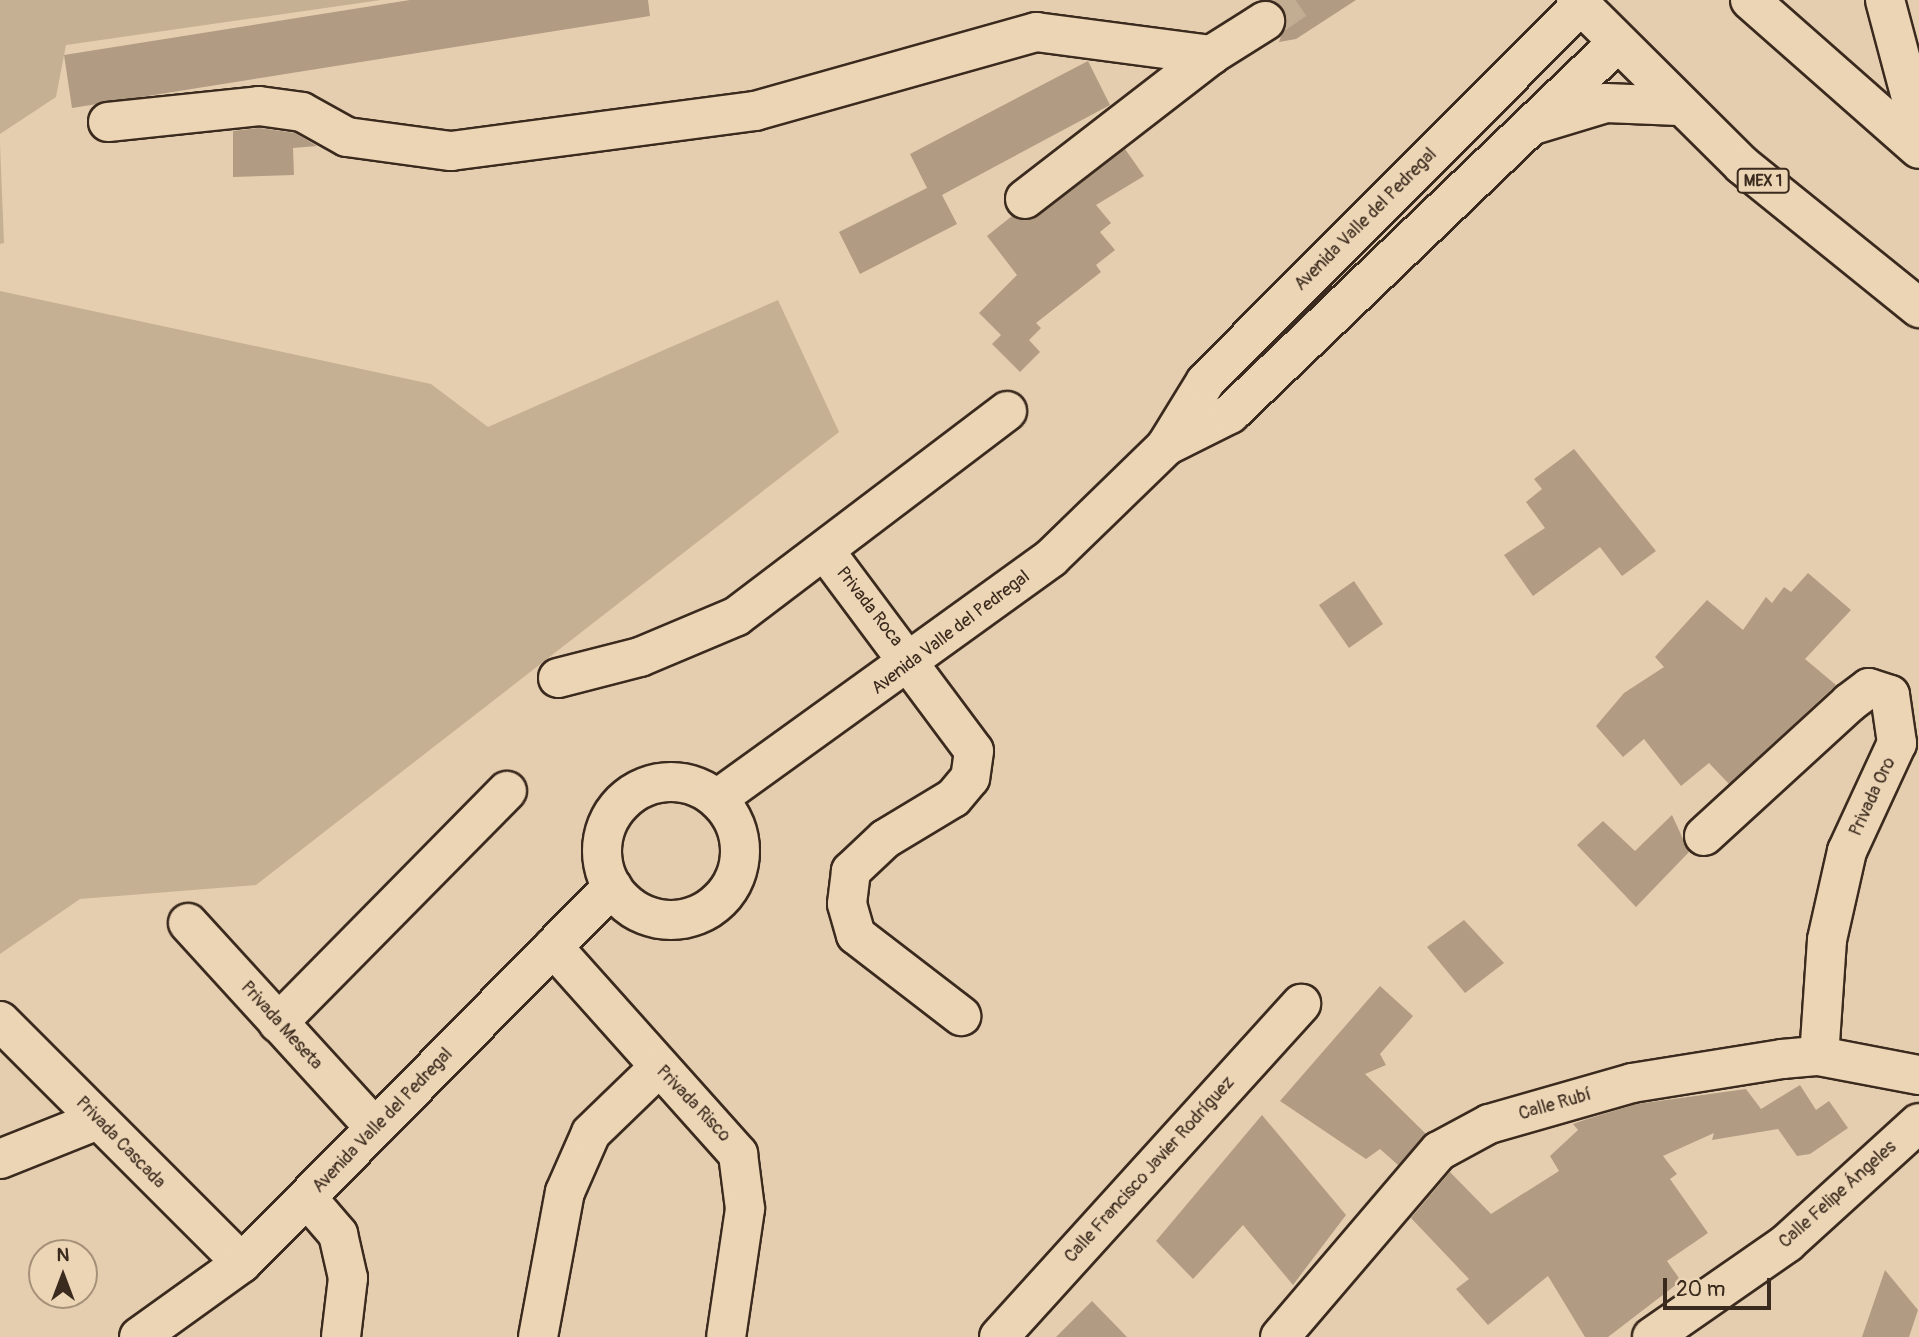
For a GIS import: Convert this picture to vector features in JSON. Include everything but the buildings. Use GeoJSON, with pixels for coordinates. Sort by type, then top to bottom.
{"type":"FeatureCollection","features":[{"type":"Feature","properties":{"kind":"street"},"geometry":{"type":"LineString","coordinates":[[1750,0],[1919,149]]}},
{"type":"Feature","properties":{"kind":"street"},"geometry":{"type":"LineString","coordinates":[[1885,0],[1919,128]]}},
{"type":"Feature","properties":{"kind":"street","name":"MEX 1"},"geometry":{"type":"LineString","coordinates":[[1578,3],[1615,45],[1679,106],[1919,308]]}},
{"type":"Feature","properties":{"kind":"street","name":"Avenida Valle del Pedregal"},"geometry":{"type":"LineString","coordinates":[[717,799],[914,663],[1051,558],[1166,446],[1206,381],[1578,3]]}},
{"type":"Feature","properties":{"kind":"street"},"geometry":{"type":"LineString","coordinates":[[1025,199],[1211,55],[1265,21]]}},
{"type":"Feature","properties":{"kind":"street"},"geometry":{"type":"LineString","coordinates":[[108,122],[259,106],[302,112],[347,137],[451,151],[755,111],[1036,32],[1211,55]]}},
{"type":"Feature","properties":{"kind":"street","name":"Avenida Valle del Pedregal"},"geometry":{"type":"LineString","coordinates":[[1166,446],[1230,414],[1615,45]]}},
{"type":"Feature","properties":{"kind":"street"},"geometry":{"type":"LineString","coordinates":[[1533,125],[1606,103],[1679,106]]}},
{"type":"Feature","properties":{"kind":"street"},"geometry":{"type":"LineString","coordinates":[[1323,263],[1357,293]]}},
{"type":"Feature","properties":{"kind":"street"},"geometry":{"type":"LineString","coordinates":[[558,678],[640,657],[737,616],[1007,411]]}},
{"type":"Feature","properties":{"kind":"street","name":"Privada Roca"},"geometry":{"type":"LineString","coordinates":[[825,551],[914,663],[974,751],[970,778],[953,798],[886,839],[851,871],[847,904],[864,943],[961,1016]]}},
{"type":"Feature","properties":{"kind":"street","name":"Privada Oro"},"geometry":{"type":"LineString","coordinates":[[1704,836],[1849,703],[1870,688],[1890,695],[1897,743],[1847,851],[1827,940],[1819,1056]]}},
{"type":"Feature","properties":{"kind":"street"},"geometry":{"type":"LineString","coordinates":[[663,782],[692,785],[717,799],[730,814],[740,852],[737,872],[715,904],[679,919],[659,919],[632,907],[612,887],[601,849],[605,830],[626,797],[663,782]]}},
{"type":"Feature","properties":{"kind":"street"},"geometry":{"type":"LineString","coordinates":[[278,1023],[507,792]]}},
{"type":"Feature","properties":{"kind":"street","name":"Avenida Valle del Pedregal"},"geometry":{"type":"LineString","coordinates":[[139,1337],[242,1263],[612,887]]}},
{"type":"Feature","properties":{"kind":"street","name":"Privada Meseta"},"geometry":{"type":"LineString","coordinates":[[188,923],[375,1128]]}},
{"type":"Feature","properties":{"kind":"street","name":"Privada Risco"},"geometry":{"type":"LineString","coordinates":[[553,947],[658,1068],[738,1153],[745,1209],[726,1337]]}},
{"type":"Feature","properties":{"kind":"street","name":"Calle Francisco Javier Rodríguez"},"geometry":{"type":"LineString","coordinates":[[999,1337],[1301,1004]]}},
{"type":"Feature","properties":{"kind":"street","name":"Privada Cascada"},"geometry":{"type":"LineString","coordinates":[[0,1021],[242,1263]]}},
{"type":"Feature","properties":{"kind":"street","name":"Calle Rubí"},"geometry":{"type":"LineString","coordinates":[[1280,1337],[1439,1150],[1489,1124],[1632,1083],[1819,1056],[1919,1075]]}},
{"type":"Feature","properties":{"kind":"street"},"geometry":{"type":"LineString","coordinates":[[538,1337],[565,1192],[591,1133],[658,1068]]}},
{"type":"Feature","properties":{"kind":"street"},"geometry":{"type":"LineString","coordinates":[[0,1159],[98,1120]]}},
{"type":"Feature","properties":{"kind":"street","name":"Calle Felipe Ángeles"},"geometry":{"type":"LineString","coordinates":[[1671,1330],[1787,1243],[1919,1123]]}},
{"type":"Feature","properties":{"kind":"street"},"geometry":{"type":"LineString","coordinates":[[307,1198],[338,1234],[348,1278],[341,1337]]}},
{"type":"Feature","properties":{"kind":"shaded area"},"geometry":{"type":"Polygon","coordinates":[[[0,0],[381,0],[66,45],[56,97],[0,134],[0,0]]]}},
{"type":"Feature","properties":{"kind":"shaded area"},"geometry":{"type":"Polygon","coordinates":[[[0,144],[4,243],[0,244],[0,144]]]}},
{"type":"Feature","properties":{"kind":"shaded area"},"geometry":{"type":"Polygon","coordinates":[[[0,291],[431,384],[488,427],[778,300],[839,432],[256,885],[80,899],[0,954],[0,291]]]}},
{"type":"Feature","properties":{"kind":"tunnel"},"geometry":{"type":"LineString","coordinates":[[1265,21],[1296,0]]}}]}
